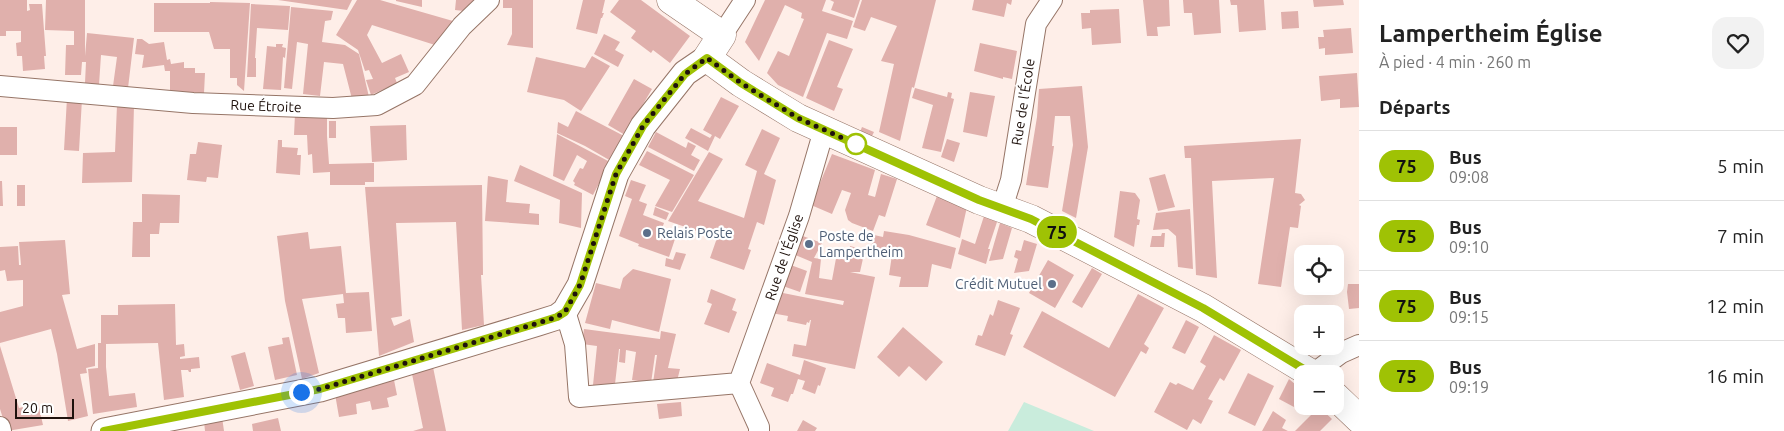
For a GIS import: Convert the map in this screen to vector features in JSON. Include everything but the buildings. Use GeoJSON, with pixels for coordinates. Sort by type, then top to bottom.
{"type":"FeatureCollection","features":[{"type":"Feature","properties":{"kind":"main road"},"geometry":{"type":"LineString","coordinates":[[671,0],[722,35],[707,58],[741,83],[798,118],[979,200],[1031,219],[1203,308],[1297,365]]}},
{"type":"Feature","properties":{"kind":"main road"},"geometry":{"type":"LineString","coordinates":[[1344,405],[1359,419]]}},
{"type":"Feature","properties":{"kind":"street","name":"Rue Étroite"},"geometry":{"type":"LineString","coordinates":[[0,86],[193,103],[333,108],[377,105],[415,85],[462,26],[489,0]]}},
{"type":"Feature","properties":{"kind":"street"},"geometry":{"type":"LineString","coordinates":[[722,35],[745,0]]}},
{"type":"Feature","properties":{"kind":"street","name":"Rue de l'École"},"geometry":{"type":"LineString","coordinates":[[1002,208],[1011,180],[1036,24],[1052,0]]}},
{"type":"Feature","properties":{"kind":"street"},"geometry":{"type":"LineString","coordinates":[[104,431],[320,389],[557,317],[565,312],[580,285],[610,191],[620,166],[643,126],[685,74],[707,58]]}},
{"type":"Feature","properties":{"kind":"street","name":"Rue de l'Église"},"geometry":{"type":"LineString","coordinates":[[740,383],[799,216],[824,130]]}},
{"type":"Feature","properties":{"kind":"street"},"geometry":{"type":"LineString","coordinates":[[565,312],[575,344],[579,397],[740,383],[759,431]]}},
{"type":"Feature","properties":{"kind":"street"},"geometry":{"type":"LineString","coordinates":[[1324,365],[1341,353],[1359,345]]}},
{"type":"Feature","properties":{"kind":"street"},"geometry":{"type":"LineString","coordinates":[[0,427],[1,431]]}},
{"type":"Feature","properties":{"kind":"green space"},"geometry":{"type":"Polygon","coordinates":[[[1024,402],[1094,431],[1008,431],[1024,402]]]}},
{"type":"Feature","properties":{"kind":"bus line","name":"75"},"geometry":{"type":"LineString","coordinates":[[104,431],[320,389],[557,317],[565,312],[580,285],[616,174],[643,126],[685,74],[707,58],[741,83],[798,118],[979,200],[1031,219],[1203,308],[1297,365]]}},
{"type":"Feature","properties":{"kind":"place","name":"Relais Poste"},"geometry":{"type":"Point","coordinates":[647,233]}},
{"type":"Feature","properties":{"kind":"place","name":"Poste de Lampertheim"},"geometry":{"type":"Point","coordinates":[809,244]}},
{"type":"Feature","properties":{"kind":"place","name":"Crédit Mutuel"},"geometry":{"type":"Point","coordinates":[1052,284]}},
{"type":"Feature","properties":{"kind":"route"},"geometry":{"type":"LineString","coordinates":[[301,392],[320,389],[538,323],[557,317],[565,312],[580,285],[616,174],[643,126],[685,74],[707,58],[741,83],[798,118],[858,145],[856,144]]}}]}
